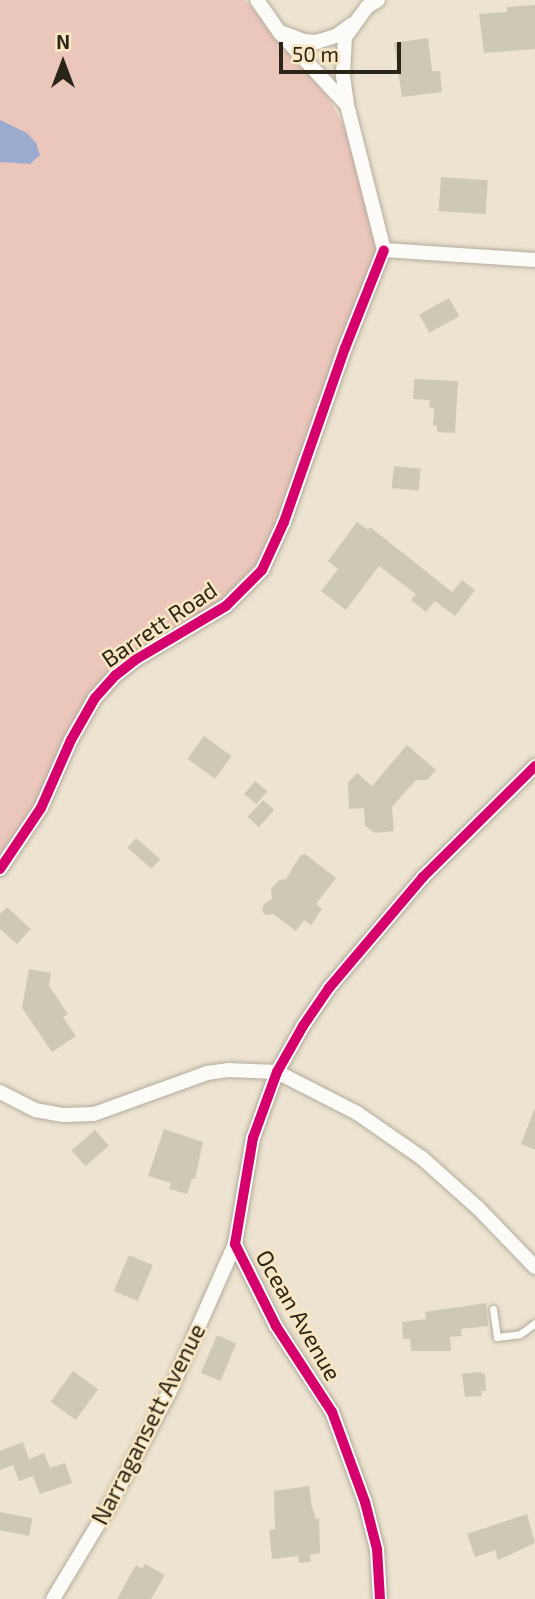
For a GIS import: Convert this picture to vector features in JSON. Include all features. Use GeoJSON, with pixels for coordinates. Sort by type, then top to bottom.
{"type":"FeatureCollection","features":[{"type":"Feature","properties":{"kind":"street"},"geometry":{"type":"LineString","coordinates":[[257,0],[277,29],[347,105]]}},
{"type":"Feature","properties":{"kind":"street"},"geometry":{"type":"LineString","coordinates":[[277,29],[289,37],[316,42],[336,36],[378,0]]}},
{"type":"Feature","properties":{"kind":"street"},"geometry":{"type":"LineString","coordinates":[[352,24],[344,49],[347,105],[384,250],[535,260]]}},
{"type":"Feature","properties":{"kind":"street","name":"Barrett Road"},"geometry":{"type":"LineString","coordinates":[[0,869],[41,808],[71,740],[94,698],[116,674],[135,660],[226,606],[262,570],[284,522],[345,348],[384,250]]}},
{"type":"Feature","properties":{"kind":"street","name":"Ocean Avenue"},"geometry":{"type":"LineString","coordinates":[[380,1599],[377,1549],[365,1502],[332,1412],[276,1326],[235,1244],[254,1138],[277,1072],[303,1026],[359,951],[423,877],[535,766]]}},
{"type":"Feature","properties":{"kind":"street"},"geometry":{"type":"LineString","coordinates":[[0,1092],[35,1110],[64,1115],[94,1114],[207,1073],[228,1070],[277,1072],[357,1113],[422,1158],[478,1208],[535,1267]]}},
{"type":"Feature","properties":{"kind":"street","name":"Narragansett Avenue"},"geometry":{"type":"LineString","coordinates":[[53,1599],[108,1508],[169,1393],[235,1244]]}},
{"type":"Feature","properties":{"kind":"lane"},"geometry":{"type":"LineString","coordinates":[[493,1309],[497,1337],[520,1334],[535,1323]]}},
{"type":"Feature","properties":{"kind":"shaded area"},"geometry":{"type":"Polygon","coordinates":[[[0,0],[245,0],[329,99],[363,161],[379,250],[262,570],[226,606],[116,675],[0,869],[0,0]]]}},
{"type":"Feature","properties":{"kind":"water"},"geometry":{"type":"Polygon","coordinates":[[[0,120],[27,133],[36,143],[40,155],[30,164],[0,162],[0,120]]]}},
{"type":"Feature","properties":{"kind":"building"},"geometry":{"type":"Polygon","coordinates":[[[535,5],[535,49],[484,53],[479,14],[507,12],[507,7],[535,5]]]}},
{"type":"Feature","properties":{"kind":"building"},"geometry":{"type":"Polygon","coordinates":[[[428,38],[432,71],[440,71],[442,92],[402,97],[394,43],[428,38]]]}},
{"type":"Feature","properties":{"kind":"building"},"geometry":{"type":"Polygon","coordinates":[[[441,177],[488,180],[486,214],[439,211],[441,177]]]}},
{"type":"Feature","properties":{"kind":"building"},"geometry":{"type":"Polygon","coordinates":[[[449,298],[459,316],[429,333],[419,314],[449,298]]]}},
{"type":"Feature","properties":{"kind":"building"},"geometry":{"type":"Polygon","coordinates":[[[414,379],[458,381],[455,433],[437,432],[437,426],[433,425],[434,408],[429,407],[430,400],[413,399],[414,379]]]}},
{"type":"Feature","properties":{"kind":"building"},"geometry":{"type":"Polygon","coordinates":[[[394,466],[421,469],[419,491],[392,488],[394,466]]]}},
{"type":"Feature","properties":{"kind":"building"},"geometry":{"type":"Polygon","coordinates":[[[357,522],[368,530],[370,527],[452,592],[462,580],[475,590],[455,616],[435,601],[426,612],[411,600],[416,594],[379,566],[346,610],[321,591],[338,569],[328,561],[357,522]]]}},
{"type":"Feature","properties":{"kind":"building"},"geometry":{"type":"Polygon","coordinates":[[[204,736],[232,756],[215,779],[188,759],[204,736]]]}},
{"type":"Feature","properties":{"kind":"building"},"geometry":{"type":"Polygon","coordinates":[[[407,745],[436,770],[427,780],[416,780],[392,807],[394,831],[375,833],[365,826],[364,808],[349,809],[348,783],[357,773],[372,786],[407,745]]]}},
{"type":"Feature","properties":{"kind":"building"},"geometry":{"type":"Polygon","coordinates":[[[255,781],[267,791],[256,804],[244,794],[255,781]]]}},
{"type":"Feature","properties":{"kind":"building"},"geometry":{"type":"Polygon","coordinates":[[[263,800],[274,810],[259,827],[248,817],[263,800]]]}},
{"type":"Feature","properties":{"kind":"building"},"geometry":{"type":"Polygon","coordinates":[[[136,838],[160,859],[152,869],[127,848],[136,838]]]}},
{"type":"Feature","properties":{"kind":"building"},"geometry":{"type":"Polygon","coordinates":[[[305,854],[336,878],[316,904],[322,909],[311,925],[304,920],[296,931],[273,914],[265,915],[262,910],[264,904],[272,899],[271,889],[279,880],[286,879],[300,856],[305,854]]]}},
{"type":"Feature","properties":{"kind":"building"},"geometry":{"type":"Polygon","coordinates":[[[7,907],[31,929],[17,944],[0,929],[0,914],[7,907]]]}},
{"type":"Feature","properties":{"kind":"building"},"geometry":{"type":"Polygon","coordinates":[[[29,969],[51,973],[49,986],[68,1014],[63,1017],[76,1036],[52,1052],[22,1008],[29,969]]]}},
{"type":"Feature","properties":{"kind":"building"},"geometry":{"type":"Polygon","coordinates":[[[535,1110],[535,1150],[521,1144],[535,1110]]]}},
{"type":"Feature","properties":{"kind":"building"},"geometry":{"type":"Polygon","coordinates":[[[164,1129],[203,1142],[195,1179],[192,1178],[187,1194],[169,1189],[171,1183],[148,1176],[164,1129]]]}},
{"type":"Feature","properties":{"kind":"building"},"geometry":{"type":"Polygon","coordinates":[[[95,1130],[109,1146],[85,1166],[72,1150],[95,1130]]]}},
{"type":"Feature","properties":{"kind":"building"},"geometry":{"type":"Polygon","coordinates":[[[129,1255],[153,1265],[138,1301],[114,1291],[129,1255]]]}},
{"type":"Feature","properties":{"kind":"building"},"geometry":{"type":"Polygon","coordinates":[[[486,1303],[488,1326],[461,1329],[462,1336],[450,1337],[451,1351],[411,1351],[410,1339],[403,1339],[402,1322],[426,1319],[425,1312],[486,1303]]]}},
{"type":"Feature","properties":{"kind":"building"},"geometry":{"type":"Polygon","coordinates":[[[217,1335],[236,1343],[220,1381],[201,1373],[217,1335]]]}},
{"type":"Feature","properties":{"kind":"building"},"geometry":{"type":"Polygon","coordinates":[[[73,1371],[98,1389],[76,1420],[51,1402],[73,1371]]]}},
{"type":"Feature","properties":{"kind":"building"},"geometry":{"type":"Polygon","coordinates":[[[462,1374],[485,1374],[486,1391],[481,1391],[482,1396],[465,1397],[462,1374]]]}},
{"type":"Feature","properties":{"kind":"building"},"geometry":{"type":"Polygon","coordinates":[[[23,1442],[29,1459],[44,1453],[50,1468],[65,1463],[72,1483],[40,1494],[33,1476],[19,1481],[13,1465],[0,1470],[0,1451],[23,1442]]]}},
{"type":"Feature","properties":{"kind":"building"},"geometry":{"type":"Polygon","coordinates":[[[309,1486],[312,1507],[316,1519],[319,1518],[320,1553],[310,1555],[311,1562],[299,1563],[298,1556],[272,1559],[269,1530],[275,1529],[274,1491],[309,1486]]]}},
{"type":"Feature","properties":{"kind":"building"},"geometry":{"type":"Polygon","coordinates":[[[0,1512],[32,1518],[29,1536],[0,1530],[0,1512]]]}},
{"type":"Feature","properties":{"kind":"building"},"geometry":{"type":"Polygon","coordinates":[[[527,1514],[535,1543],[498,1560],[495,1550],[475,1557],[467,1534],[527,1514]]]}},
{"type":"Feature","properties":{"kind":"building"},"geometry":{"type":"Polygon","coordinates":[[[145,1564],[165,1575],[151,1599],[117,1599],[136,1565],[142,1569],[145,1564]]]}},
{"type":"Feature","properties":{"kind":"cycle path"},"geometry":{"type":"LineString","coordinates":[[0,869],[41,808],[71,740],[95,698],[116,675],[135,660],[226,606],[262,570],[284,522],[345,348],[384,250]]}},
{"type":"Feature","properties":{"kind":"cycle path"},"geometry":{"type":"LineString","coordinates":[[380,1599],[377,1549],[365,1502],[332,1412],[276,1326],[235,1244],[253,1138],[277,1072],[303,1026],[329,988],[423,877],[535,766]]}}]}
